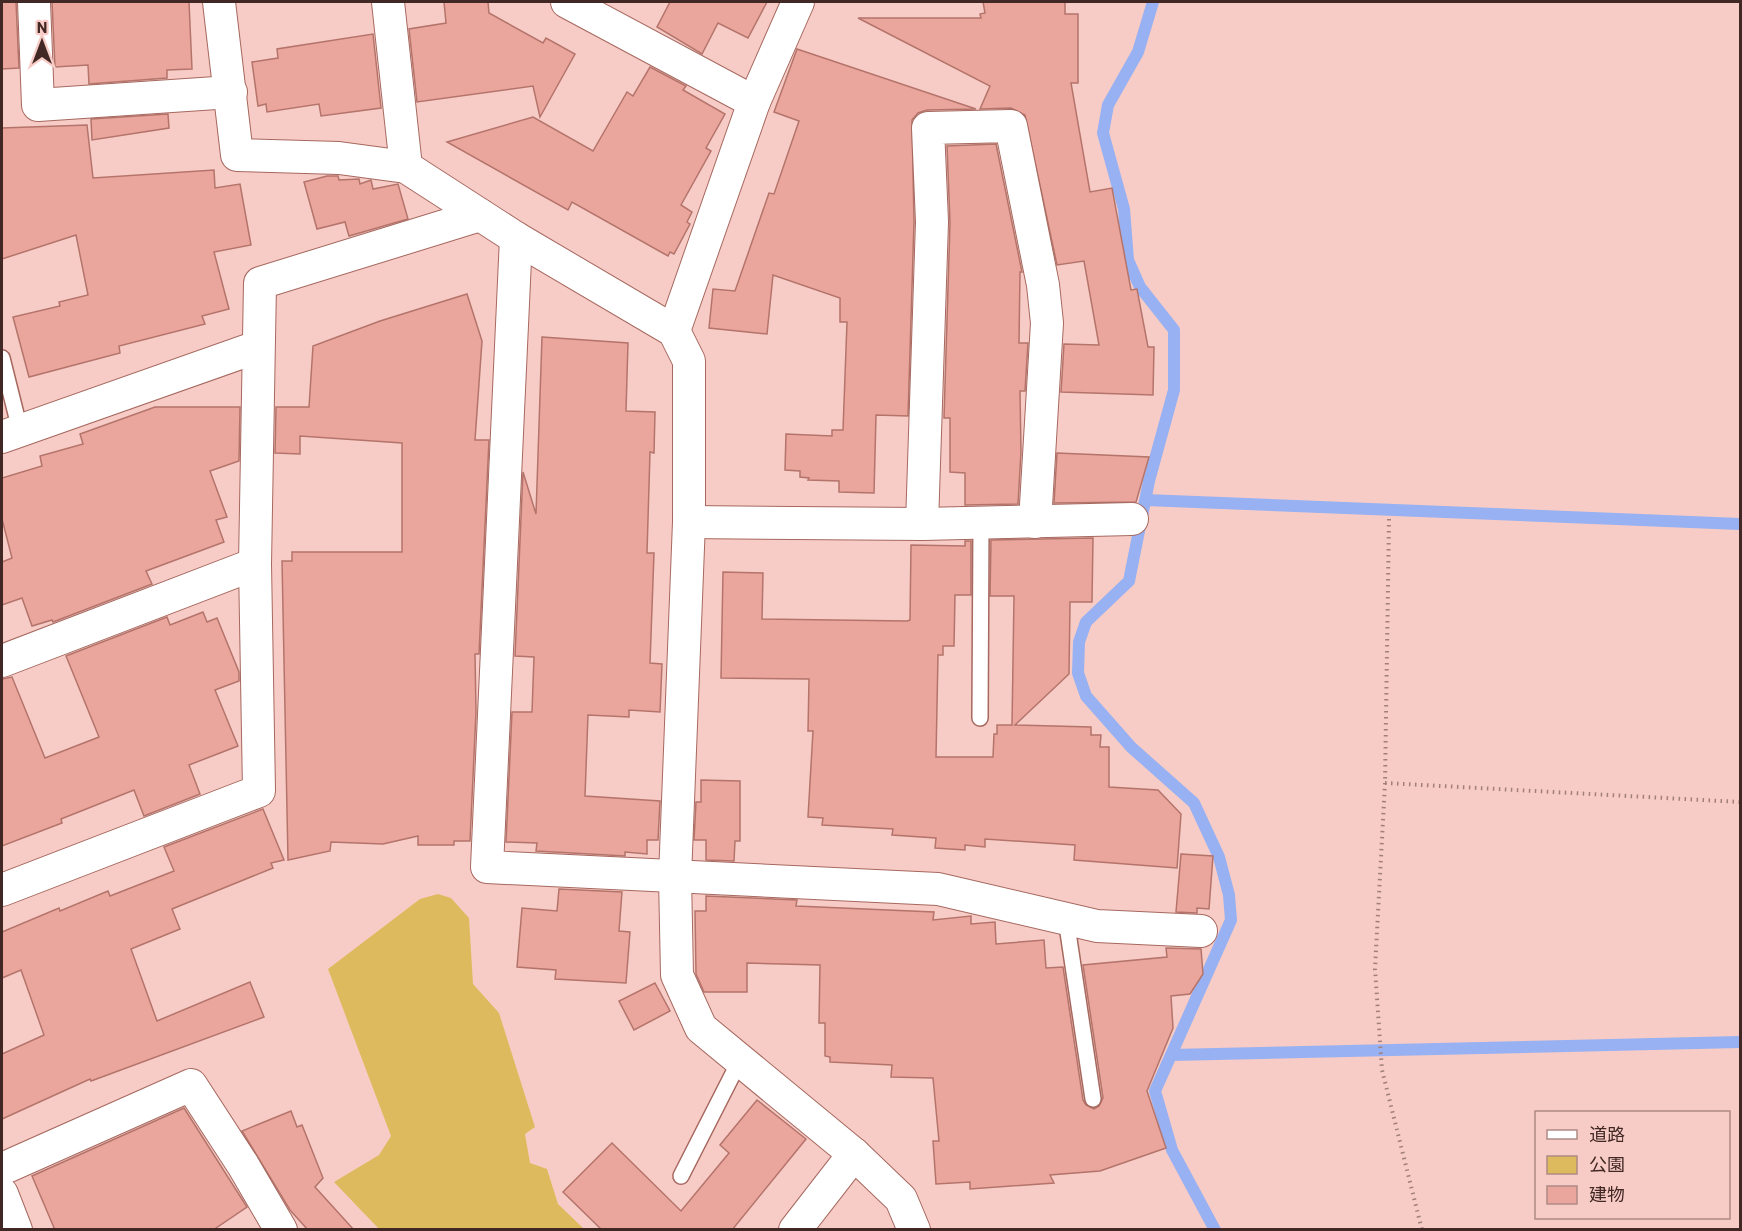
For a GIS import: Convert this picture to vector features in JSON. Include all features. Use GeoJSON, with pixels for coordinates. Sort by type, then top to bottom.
{"type":"FeatureCollection","features":[{"type":"Feature","properties":{"kind":"street"},"geometry":{"type":"LineString","coordinates":[[34,2],[38,105],[231,92]]}},
{"type":"Feature","properties":{"kind":"street"},"geometry":{"type":"LineString","coordinates":[[219,2],[237,155],[339,158],[406,167],[516,238],[674,331],[689,362],[689,522],[675,877],[677,975],[700,1028],[854,1154],[901,1199],[914,1230]]}},
{"type":"Feature","properties":{"kind":"street"},"geometry":{"type":"LineString","coordinates":[[388,2],[406,167]]}},
{"type":"Feature","properties":{"kind":"street"},"geometry":{"type":"LineString","coordinates":[[567,2],[754,102]]}},
{"type":"Feature","properties":{"kind":"street"},"geometry":{"type":"LineString","coordinates":[[674,331],[754,102],[798,2]]}},
{"type":"Feature","properties":{"kind":"street"},"geometry":{"type":"LineString","coordinates":[[922,524],[932,222],[928,128],[1011,126],[1043,285],[1047,323],[1035,522]]}},
{"type":"Feature","properties":{"kind":"street"},"geometry":{"type":"LineString","coordinates":[[2,890],[259,791],[255,564],[257,347],[260,283],[480,215]]}},
{"type":"Feature","properties":{"kind":"street"},"geometry":{"type":"LineString","coordinates":[[516,238],[487,867],[938,889],[1097,926],[1201,931]]}},
{"type":"Feature","properties":{"kind":"street"},"geometry":{"type":"LineString","coordinates":[[11,433],[257,347]]}},
{"type":"Feature","properties":{"kind":"street"},"geometry":{"type":"LineString","coordinates":[[689,522],[922,524],[1132,519]]}},
{"type":"Feature","properties":{"kind":"street"},"geometry":{"type":"LineString","coordinates":[[2,661],[255,564]]}},
{"type":"Feature","properties":{"kind":"street"},"geometry":{"type":"LineString","coordinates":[[2,1169],[191,1086],[243,1165],[281,1230]]}},
{"type":"Feature","properties":{"kind":"street"},"geometry":{"type":"LineString","coordinates":[[795,1230],[854,1154]]}},
{"type":"Feature","properties":{"kind":"street"},"geometry":{"type":"LineString","coordinates":[[2,1194],[16,1230]]}},
{"type":"Feature","properties":{"kind":"lane"},"geometry":{"type":"LineString","coordinates":[[2,358],[11,433]]}},
{"type":"Feature","properties":{"kind":"lane"},"geometry":{"type":"LineString","coordinates":[[980,718],[981,523]]}},
{"type":"Feature","properties":{"kind":"lane"},"geometry":{"type":"LineString","coordinates":[[1066,919],[1093,1099]]}},
{"type":"Feature","properties":{"kind":"lane"},"geometry":{"type":"LineString","coordinates":[[681,1176],[740,1060]]}},
{"type":"Feature","properties":{"kind":"path"},"geometry":{"type":"LineString","coordinates":[[1389,519],[1385,783],[1375,969],[1382,1070],[1422,1230]]}},
{"type":"Feature","properties":{"kind":"path"},"geometry":{"type":"LineString","coordinates":[[1385,783],[1740,802]]}},
{"type":"Feature","properties":{"kind":"green space"},"geometry":{"type":"Polygon","coordinates":[[[438,894],[451,898],[469,918],[473,984],[499,1013],[535,1127],[525,1134],[530,1163],[547,1169],[558,1204],[584,1229],[379,1229],[334,1182],[379,1155],[391,1136],[328,969],[420,899],[438,894]]]}},
{"type":"Feature","properties":{"kind":"building"},"geometry":{"type":"Polygon","coordinates":[[[2,2],[16,2],[19,68],[2,69],[2,2]]]}},
{"type":"Feature","properties":{"kind":"building"},"geometry":{"type":"Polygon","coordinates":[[[52,2],[189,2],[192,69],[167,70],[167,78],[89,84],[88,65],[55,67],[52,2]]]}},
{"type":"Feature","properties":{"kind":"building"},"geometry":{"type":"Polygon","coordinates":[[[444,2],[488,2],[489,13],[543,43],[546,38],[575,54],[540,117],[533,86],[417,102],[409,29],[446,23],[444,2]]]}},
{"type":"Feature","properties":{"kind":"building"},"geometry":{"type":"Polygon","coordinates":[[[670,2],[767,2],[748,38],[718,23],[702,54],[657,27],[670,2]]]}},
{"type":"Feature","properties":{"kind":"building"},"geometry":{"type":"Polygon","coordinates":[[[983,2],[1065,2],[1065,14],[1078,14],[1078,83],[1071,83],[1090,192],[1112,188],[1131,290],[1137,289],[1148,347],[1154,347],[1153,395],[1061,392],[1064,344],[1099,345],[1084,261],[1057,265],[1025,115],[1011,108],[980,109],[990,86],[858,18],[981,18],[980,14],[985,13],[983,2]]]}},
{"type":"Feature","properties":{"kind":"building"},"geometry":{"type":"Polygon","coordinates":[[[373,34],[381,108],[321,116],[319,104],[267,112],[266,104],[258,106],[252,62],[278,58],[277,49],[373,34]]]}},
{"type":"Feature","properties":{"kind":"building"},"geometry":{"type":"Polygon","coordinates":[[[797,49],[976,109],[927,110],[918,113],[912,120],[914,222],[908,416],[876,415],[874,493],[839,492],[839,481],[808,480],[809,478],[800,477],[800,471],[785,470],[786,434],[832,436],[832,430],[843,430],[847,322],[840,322],[840,298],[773,275],[767,334],[709,328],[713,289],[735,291],[769,193],[774,194],[799,121],[774,112],[797,49]]]}},
{"type":"Feature","properties":{"kind":"building"},"geometry":{"type":"Polygon","coordinates":[[[650,67],[686,86],[683,90],[725,114],[706,148],[711,151],[681,205],[692,212],[687,222],[690,224],[674,254],[670,252],[668,256],[572,202],[568,210],[447,142],[533,117],[593,151],[627,92],[633,96],[650,67]]]}},
{"type":"Feature","properties":{"kind":"building"},"geometry":{"type":"Polygon","coordinates":[[[168,114],[169,128],[92,140],[91,119],[168,114]]]}},
{"type":"Feature","properties":{"kind":"building"},"geometry":{"type":"Polygon","coordinates":[[[87,125],[93,178],[214,170],[215,188],[240,184],[251,245],[214,252],[229,309],[202,316],[205,324],[119,346],[120,353],[29,377],[13,317],[60,306],[59,302],[88,295],[76,235],[2,259],[2,128],[87,125]]]}},
{"type":"Feature","properties":{"kind":"building"},"geometry":{"type":"Polygon","coordinates":[[[996,144],[1022,272],[1020,272],[1019,343],[1028,343],[1025,391],[1020,391],[1021,452],[1018,504],[965,505],[965,473],[950,472],[950,418],[944,418],[950,223],[947,146],[996,144]]]}},
{"type":"Feature","properties":{"kind":"building"},"geometry":{"type":"Polygon","coordinates":[[[327,176],[338,176],[339,180],[359,179],[360,184],[371,180],[373,189],[398,184],[408,219],[349,236],[345,222],[317,229],[304,182],[327,176]]]}},
{"type":"Feature","properties":{"kind":"building"},"geometry":{"type":"Polygon","coordinates":[[[467,294],[482,341],[475,440],[489,440],[479,654],[475,654],[476,712],[470,841],[454,841],[454,845],[418,845],[418,836],[383,844],[331,842],[330,851],[288,860],[282,561],[292,561],[292,552],[402,552],[402,443],[300,436],[300,454],[275,453],[276,407],[309,407],[313,346],[380,321],[467,294]]]}},
{"type":"Feature","properties":{"kind":"building"},"geometry":{"type":"Polygon","coordinates":[[[542,337],[628,343],[626,411],[655,412],[654,453],[650,452],[647,553],[654,553],[650,663],[662,664],[660,712],[629,710],[629,717],[588,715],[585,796],[660,801],[658,840],[647,840],[647,854],[625,852],[625,856],[536,851],[537,843],[506,842],[512,712],[532,712],[534,657],[515,656],[523,472],[536,514],[542,337]]]}},
{"type":"Feature","properties":{"kind":"building"},"geometry":{"type":"Polygon","coordinates":[[[155,407],[240,407],[239,461],[210,471],[227,517],[216,520],[224,542],[146,571],[152,584],[53,622],[52,620],[32,626],[22,598],[2,605],[2,562],[12,558],[2,519],[2,478],[42,466],[40,456],[83,444],[80,434],[155,407]]]}},
{"type":"Feature","properties":{"kind":"building"},"geometry":{"type":"Polygon","coordinates":[[[1057,453],[1149,457],[1136,502],[1054,503],[1057,453]]]}},
{"type":"Feature","properties":{"kind":"building"},"geometry":{"type":"Polygon","coordinates":[[[1093,538],[1092,602],[1070,602],[1069,674],[1015,725],[1091,727],[1091,735],[1101,735],[1100,747],[1109,747],[1109,787],[1158,790],[1181,814],[1177,868],[1074,860],[1075,845],[985,839],[985,847],[965,845],[965,850],[935,848],[936,838],[892,835],[893,829],[822,825],[823,818],[808,817],[813,731],[808,731],[809,679],[721,678],[723,572],[763,573],[762,619],[907,621],[910,620],[911,545],[965,546],[965,541],[971,541],[971,595],[955,595],[954,646],[943,646],[943,655],[938,655],[936,757],[993,757],[994,734],[997,734],[997,725],[1012,725],[1014,596],[990,596],[991,540],[1093,538]]]}},
{"type":"Feature","properties":{"kind":"building"},"geometry":{"type":"Polygon","coordinates":[[[203,612],[207,622],[217,618],[239,672],[239,681],[215,690],[238,746],[189,765],[200,794],[144,816],[134,790],[61,819],[62,823],[2,846],[2,679],[12,677],[45,758],[99,737],[66,656],[167,617],[170,625],[203,612]]]}},
{"type":"Feature","properties":{"kind":"building"},"geometry":{"type":"Polygon","coordinates":[[[701,780],[740,781],[740,841],[735,841],[734,861],[706,860],[706,840],[694,840],[696,802],[701,802],[701,780]]]}},
{"type":"Feature","properties":{"kind":"building"},"geometry":{"type":"Polygon","coordinates":[[[263,809],[284,860],[271,863],[273,868],[172,909],[180,929],[131,949],[157,1021],[250,982],[264,1017],[91,1081],[90,1079],[2,1119],[2,1054],[44,1035],[21,970],[2,978],[2,932],[59,908],[60,911],[108,891],[110,896],[174,871],[164,847],[263,809]]]}},
{"type":"Feature","properties":{"kind":"building"},"geometry":{"type":"Polygon","coordinates":[[[1181,854],[1213,856],[1209,909],[1197,908],[1197,913],[1176,912],[1181,854]]]}},
{"type":"Feature","properties":{"kind":"building"},"geometry":{"type":"Polygon","coordinates":[[[559,889],[622,892],[619,931],[630,932],[626,983],[555,979],[556,970],[517,967],[522,908],[557,911],[559,889]]]}},
{"type":"Feature","properties":{"kind":"building"},"geometry":{"type":"Polygon","coordinates":[[[706,896],[797,900],[796,906],[934,912],[933,920],[971,916],[971,924],[995,922],[996,944],[1044,940],[1046,968],[1063,967],[1083,1100],[1086,1105],[1094,1109],[1099,1106],[1103,1098],[1083,965],[1167,957],[1166,948],[1201,949],[1203,974],[1190,994],[1171,996],[1173,1028],[1147,1091],[1166,1148],[1100,1171],[1050,1175],[1054,1183],[970,1189],[970,1182],[936,1184],[933,1141],[939,1141],[933,1078],[891,1077],[892,1065],[830,1062],[830,1057],[825,1056],[825,1023],[819,1023],[820,965],[747,963],[747,992],[704,992],[696,974],[695,911],[706,911],[706,896]]]}},
{"type":"Feature","properties":{"kind":"building"},"geometry":{"type":"Polygon","coordinates":[[[655,983],[670,1011],[634,1030],[619,1001],[655,983]]]}},
{"type":"Feature","properties":{"kind":"building"},"geometry":{"type":"Polygon","coordinates":[[[757,1100],[806,1139],[732,1230],[602,1230],[563,1192],[612,1143],[681,1211],[729,1153],[720,1145],[757,1100]]]}},
{"type":"Feature","properties":{"kind":"building"},"geometry":{"type":"Polygon","coordinates":[[[184,1108],[247,1207],[213,1230],[55,1230],[32,1176],[184,1108]]]}},
{"type":"Feature","properties":{"kind":"building"},"geometry":{"type":"Polygon","coordinates":[[[291,1111],[297,1127],[302,1125],[323,1178],[315,1187],[354,1230],[308,1230],[290,1210],[242,1131],[291,1111]]]}},
{"type":"Feature","properties":{"kind":"waterway"},"geometry":{"type":"LineString","coordinates":[[1153,2],[1138,52],[1108,105],[1103,133],[1124,209],[1128,260],[1140,287],[1174,330],[1174,390],[1149,481],[1129,581],[1086,622],[1079,642],[1078,673],[1086,696],[1131,747],[1194,803],[1219,857],[1229,895],[1231,920],[1155,1091],[1172,1150],[1215,1230]]}},
{"type":"Feature","properties":{"kind":"waterway"},"geometry":{"type":"LineString","coordinates":[[1146,500],[1740,524]]}},
{"type":"Feature","properties":{"kind":"waterway"},"geometry":{"type":"LineString","coordinates":[[1171,1055],[1740,1042]]}}]}
